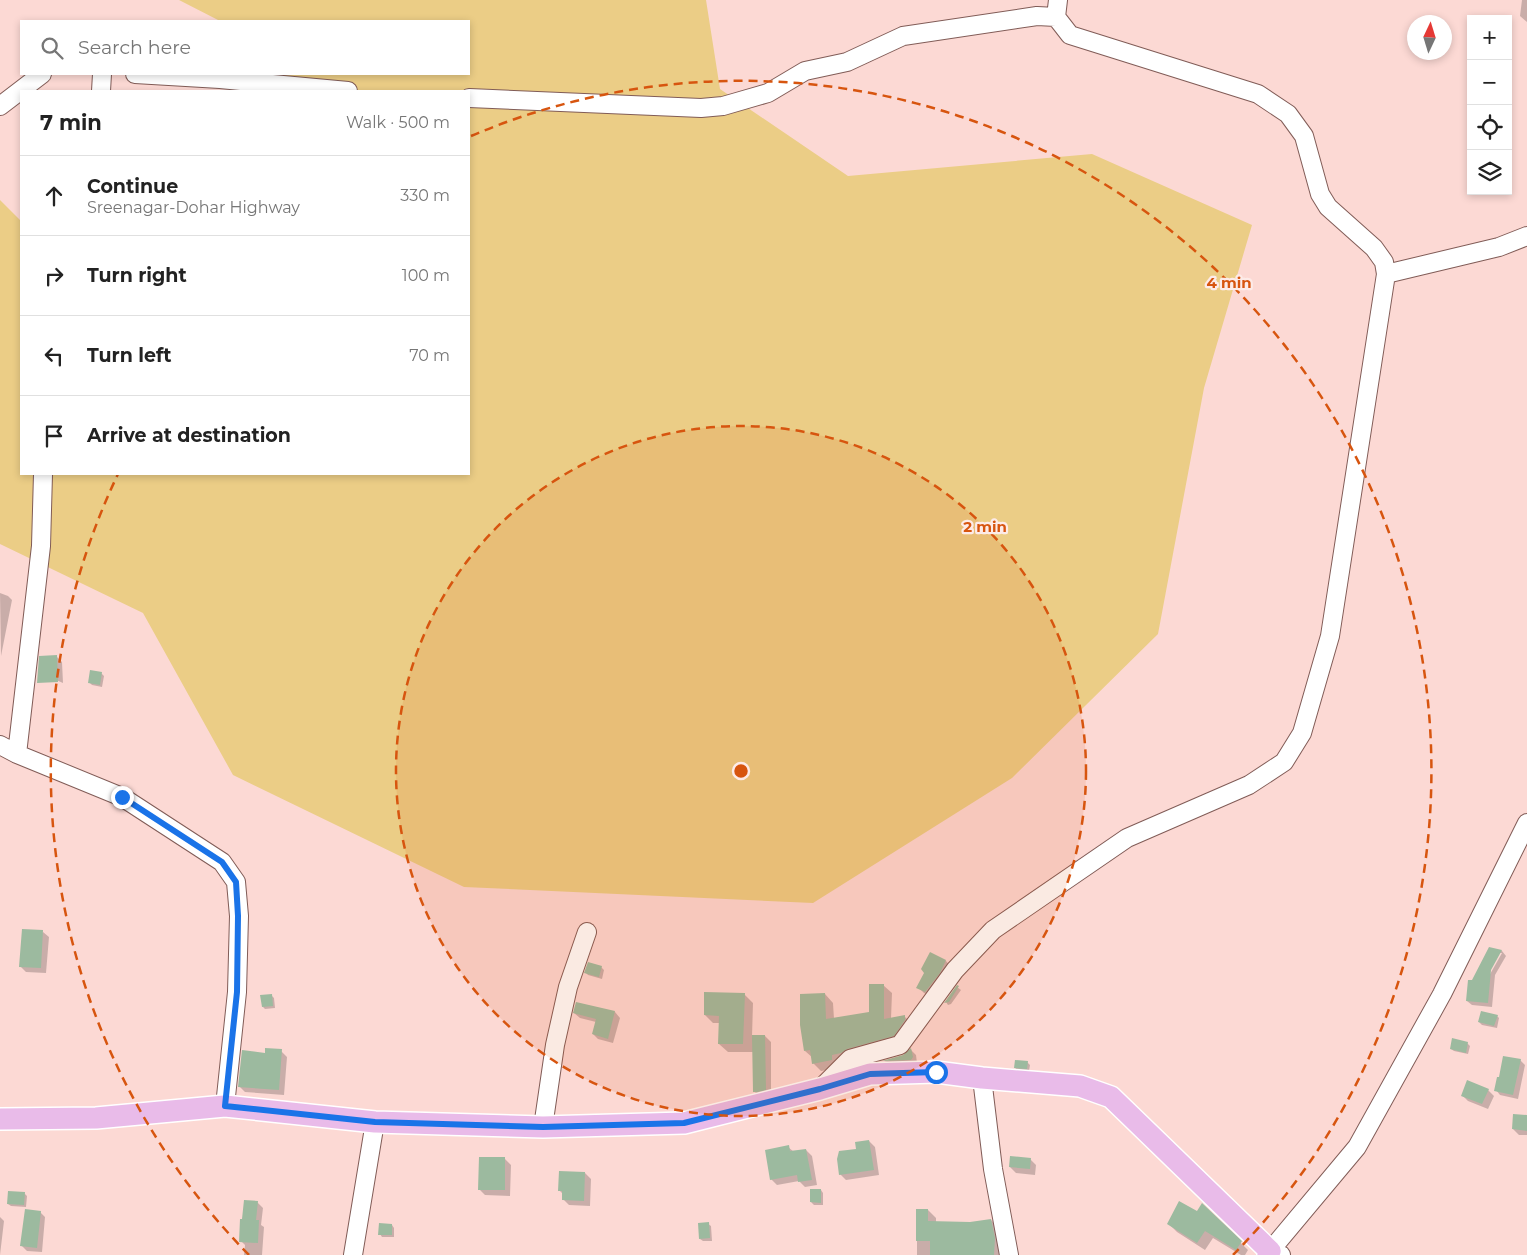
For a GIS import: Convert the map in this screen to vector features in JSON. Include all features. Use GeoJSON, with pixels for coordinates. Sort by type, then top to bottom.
{"type":"FeatureCollection","features":[{"type":"Feature","properties":{"kind":"main road"},"geometry":{"type":"LineString","coordinates":[[0,1119],[96,1118],[225,1106],[375,1122],[543,1127],[684,1123],[820,1089],[870,1074],[936,1072],[982,1078],[1080,1086],[1111,1097],[1273,1254]]}},
{"type":"Feature","properties":{"kind":"street"},"geometry":{"type":"LineString","coordinates":[[470,98],[701,108],[723,106],[768,93],[805,71],[847,62],[903,36],[1037,16],[1057,8],[1070,36],[1258,94],[1288,114],[1304,136],[1320,194],[1328,206],[1374,248],[1384,262],[1386,274],[1330,636],[1302,732],[1284,762],[1249,785],[1128,838],[993,930],[955,970],[900,1045],[850,1059],[820,1089]]}},
{"type":"Feature","properties":{"kind":"street"},"geometry":{"type":"LineString","coordinates":[[21,90],[41,75]]}},
{"type":"Feature","properties":{"kind":"street"},"geometry":{"type":"LineString","coordinates":[[101,90],[102,75]]}},
{"type":"Feature","properties":{"kind":"street"},"geometry":{"type":"LineString","coordinates":[[152,75],[337,90]]}},
{"type":"Feature","properties":{"kind":"street"},"geometry":{"type":"LineString","coordinates":[[0,106],[20,91]]}},
{"type":"Feature","properties":{"kind":"street"},"geometry":{"type":"LineString","coordinates":[[1386,274],[1499,247],[1527,236]]}},
{"type":"Feature","properties":{"kind":"street"},"geometry":{"type":"LineString","coordinates":[[17,754],[41,546],[43,475]]}},
{"type":"Feature","properties":{"kind":"street"},"geometry":{"type":"LineString","coordinates":[[0,744],[17,754],[122,797],[222,862],[231,872],[236,882],[238,916],[237,992],[225,1106]]}},
{"type":"Feature","properties":{"kind":"street"},"geometry":{"type":"LineString","coordinates":[[1273,1254],[1356,1147],[1442,994],[1527,823]]}},
{"type":"Feature","properties":{"kind":"street"},"geometry":{"type":"LineString","coordinates":[[543,1127],[557,1036],[568,987],[587,932]]}},
{"type":"Feature","properties":{"kind":"street"},"geometry":{"type":"LineString","coordinates":[[982,1078],[993,1169],[1009,1255]]}},
{"type":"Feature","properties":{"kind":"street"},"geometry":{"type":"LineString","coordinates":[[353,1255],[375,1122]]}},
{"type":"Feature","properties":{"kind":"shaded area"},"geometry":{"type":"Polygon","coordinates":[[[179,0],[706,0],[720,89],[848,176],[1092,154],[1252,225],[1204,388],[1158,634],[1012,778],[813,903],[464,887],[233,775],[143,613],[0,544],[0,200],[20,220],[20,475],[470,475],[470,90],[233,90],[232,75],[470,75],[470,20],[218,20],[179,0]]]}},
{"type":"Feature","properties":{"kind":"building"},"geometry":{"type":"Polygon","coordinates":[[[57,655],[58,682],[37,683],[39,656],[57,655]]]}},
{"type":"Feature","properties":{"kind":"building"},"geometry":{"type":"Polygon","coordinates":[[[90,670],[102,672],[100,685],[88,683],[90,670]]]}},
{"type":"Feature","properties":{"kind":"building"},"geometry":{"type":"Polygon","coordinates":[[[22,929],[43,930],[41,968],[19,967],[22,929]]]}},
{"type":"Feature","properties":{"kind":"building"},"geometry":{"type":"Polygon","coordinates":[[[1489,947],[1502,950],[1491,970],[1488,1003],[1466,1001],[1468,980],[1472,980],[1489,947]]]}},
{"type":"Feature","properties":{"kind":"building"},"geometry":{"type":"Polygon","coordinates":[[[930,952],[946,960],[940,973],[925,992],[916,988],[924,973],[921,969],[930,952]]]}},
{"type":"Feature","properties":{"kind":"building"},"geometry":{"type":"Polygon","coordinates":[[[588,962],[602,966],[599,977],[584,973],[588,962]]]}},
{"type":"Feature","properties":{"kind":"building"},"geometry":{"type":"Polygon","coordinates":[[[869,984],[884,984],[884,1019],[905,1015],[905,1020],[894,1036],[847,1049],[832,1055],[832,1060],[812,1064],[810,1050],[804,1051],[800,1025],[800,994],[825,993],[826,1019],[869,1012],[869,984]]]}},
{"type":"Feature","properties":{"kind":"building"},"geometry":{"type":"Polygon","coordinates":[[[957,985],[959,986],[949,1002],[944,1003],[957,985]]]}},
{"type":"Feature","properties":{"kind":"building"},"geometry":{"type":"Polygon","coordinates":[[[704,992],[745,993],[743,1044],[718,1044],[719,1016],[704,1015],[704,992]]]}},
{"type":"Feature","properties":{"kind":"building"},"geometry":{"type":"Polygon","coordinates":[[[272,994],[273,1006],[262,1007],[260,995],[272,994]]]}},
{"type":"Feature","properties":{"kind":"building"},"geometry":{"type":"Polygon","coordinates":[[[576,1002],[615,1011],[608,1039],[592,1034],[596,1019],[573,1013],[576,1002]]]}},
{"type":"Feature","properties":{"kind":"building"},"geometry":{"type":"Polygon","coordinates":[[[1481,1011],[1498,1015],[1494,1026],[1478,1022],[1481,1011]]]}},
{"type":"Feature","properties":{"kind":"building"},"geometry":{"type":"Polygon","coordinates":[[[752,1035],[765,1035],[766,1090],[757,1092],[753,1092],[752,1035]]]}},
{"type":"Feature","properties":{"kind":"building"},"geometry":{"type":"Polygon","coordinates":[[[1452,1038],[1468,1042],[1466,1053],[1450,1049],[1452,1038]]]}},
{"type":"Feature","properties":{"kind":"building"},"geometry":{"type":"Polygon","coordinates":[[[265,1048],[282,1049],[279,1090],[238,1087],[242,1050],[265,1053],[265,1048]]]}},
{"type":"Feature","properties":{"kind":"building"},"geometry":{"type":"Polygon","coordinates":[[[911,1048],[913,1057],[911,1060],[882,1061],[903,1055],[911,1048]]]}},
{"type":"Feature","properties":{"kind":"building"},"geometry":{"type":"Polygon","coordinates":[[[1503,1056],[1521,1059],[1513,1095],[1494,1091],[1503,1056]]]}},
{"type":"Feature","properties":{"kind":"building"},"geometry":{"type":"Polygon","coordinates":[[[1015,1060],[1028,1061],[1027,1069],[1014,1068],[1015,1060]]]}},
{"type":"Feature","properties":{"kind":"building"},"geometry":{"type":"Polygon","coordinates":[[[1467,1080],[1489,1089],[1482,1104],[1461,1096],[1467,1080]]]}},
{"type":"Feature","properties":{"kind":"building"},"geometry":{"type":"Polygon","coordinates":[[[1513,1114],[1527,1115],[1527,1131],[1512,1129],[1513,1114]]]}},
{"type":"Feature","properties":{"kind":"building"},"geometry":{"type":"Polygon","coordinates":[[[869,1140],[874,1170],[839,1175],[837,1159],[839,1151],[856,1149],[855,1142],[869,1140]]]}},
{"type":"Feature","properties":{"kind":"building"},"geometry":{"type":"Polygon","coordinates":[[[789,1145],[790,1151],[806,1149],[812,1180],[798,1182],[797,1175],[770,1180],[765,1150],[789,1145]]]}},
{"type":"Feature","properties":{"kind":"building"},"geometry":{"type":"Polygon","coordinates":[[[1010,1156],[1031,1158],[1030,1169],[1009,1167],[1010,1156]]]}},
{"type":"Feature","properties":{"kind":"building"},"geometry":{"type":"Polygon","coordinates":[[[479,1157],[505,1157],[505,1190],[478,1190],[479,1157]]]}},
{"type":"Feature","properties":{"kind":"building"},"geometry":{"type":"Polygon","coordinates":[[[559,1171],[585,1172],[584,1201],[562,1200],[562,1191],[558,1191],[559,1171]]]}},
{"type":"Feature","properties":{"kind":"building"},"geometry":{"type":"Polygon","coordinates":[[[810,1189],[821,1189],[821,1203],[810,1202],[810,1189]]]}},
{"type":"Feature","properties":{"kind":"building"},"geometry":{"type":"Polygon","coordinates":[[[8,1191],[25,1192],[24,1205],[7,1204],[8,1191]]]}},
{"type":"Feature","properties":{"kind":"building"},"geometry":{"type":"Polygon","coordinates":[[[244,1200],[258,1201],[256,1220],[259,1220],[258,1243],[239,1242],[240,1219],[242,1219],[244,1200]]]}},
{"type":"Feature","properties":{"kind":"building"},"geometry":{"type":"Polygon","coordinates":[[[1179,1201],[1197,1211],[1202,1203],[1242,1241],[1236,1250],[1205,1231],[1197,1243],[1167,1224],[1179,1201]]]}},
{"type":"Feature","properties":{"kind":"building"},"geometry":{"type":"Polygon","coordinates":[[[25,1209],[41,1211],[37,1248],[20,1246],[25,1209]]]}},
{"type":"Feature","properties":{"kind":"building"},"geometry":{"type":"Polygon","coordinates":[[[916,1209],[928,1209],[928,1221],[970,1222],[991,1219],[995,1238],[994,1255],[930,1255],[930,1241],[916,1241],[916,1209]]]}},
{"type":"Feature","properties":{"kind":"building"},"geometry":{"type":"Polygon","coordinates":[[[709,1222],[710,1238],[699,1239],[698,1223],[709,1222]]]}},
{"type":"Feature","properties":{"kind":"building"},"geometry":{"type":"Polygon","coordinates":[[[379,1223],[392,1224],[392,1235],[378,1235],[379,1223]]]}},
{"type":"Feature","properties":{"kind":"route"},"geometry":{"type":"LineString","coordinates":[[122,797],[222,862],[231,872],[236,882],[238,916],[237,992],[225,1106],[375,1122],[543,1127],[684,1123],[820,1089],[870,1074],[936,1072]]}}]}
